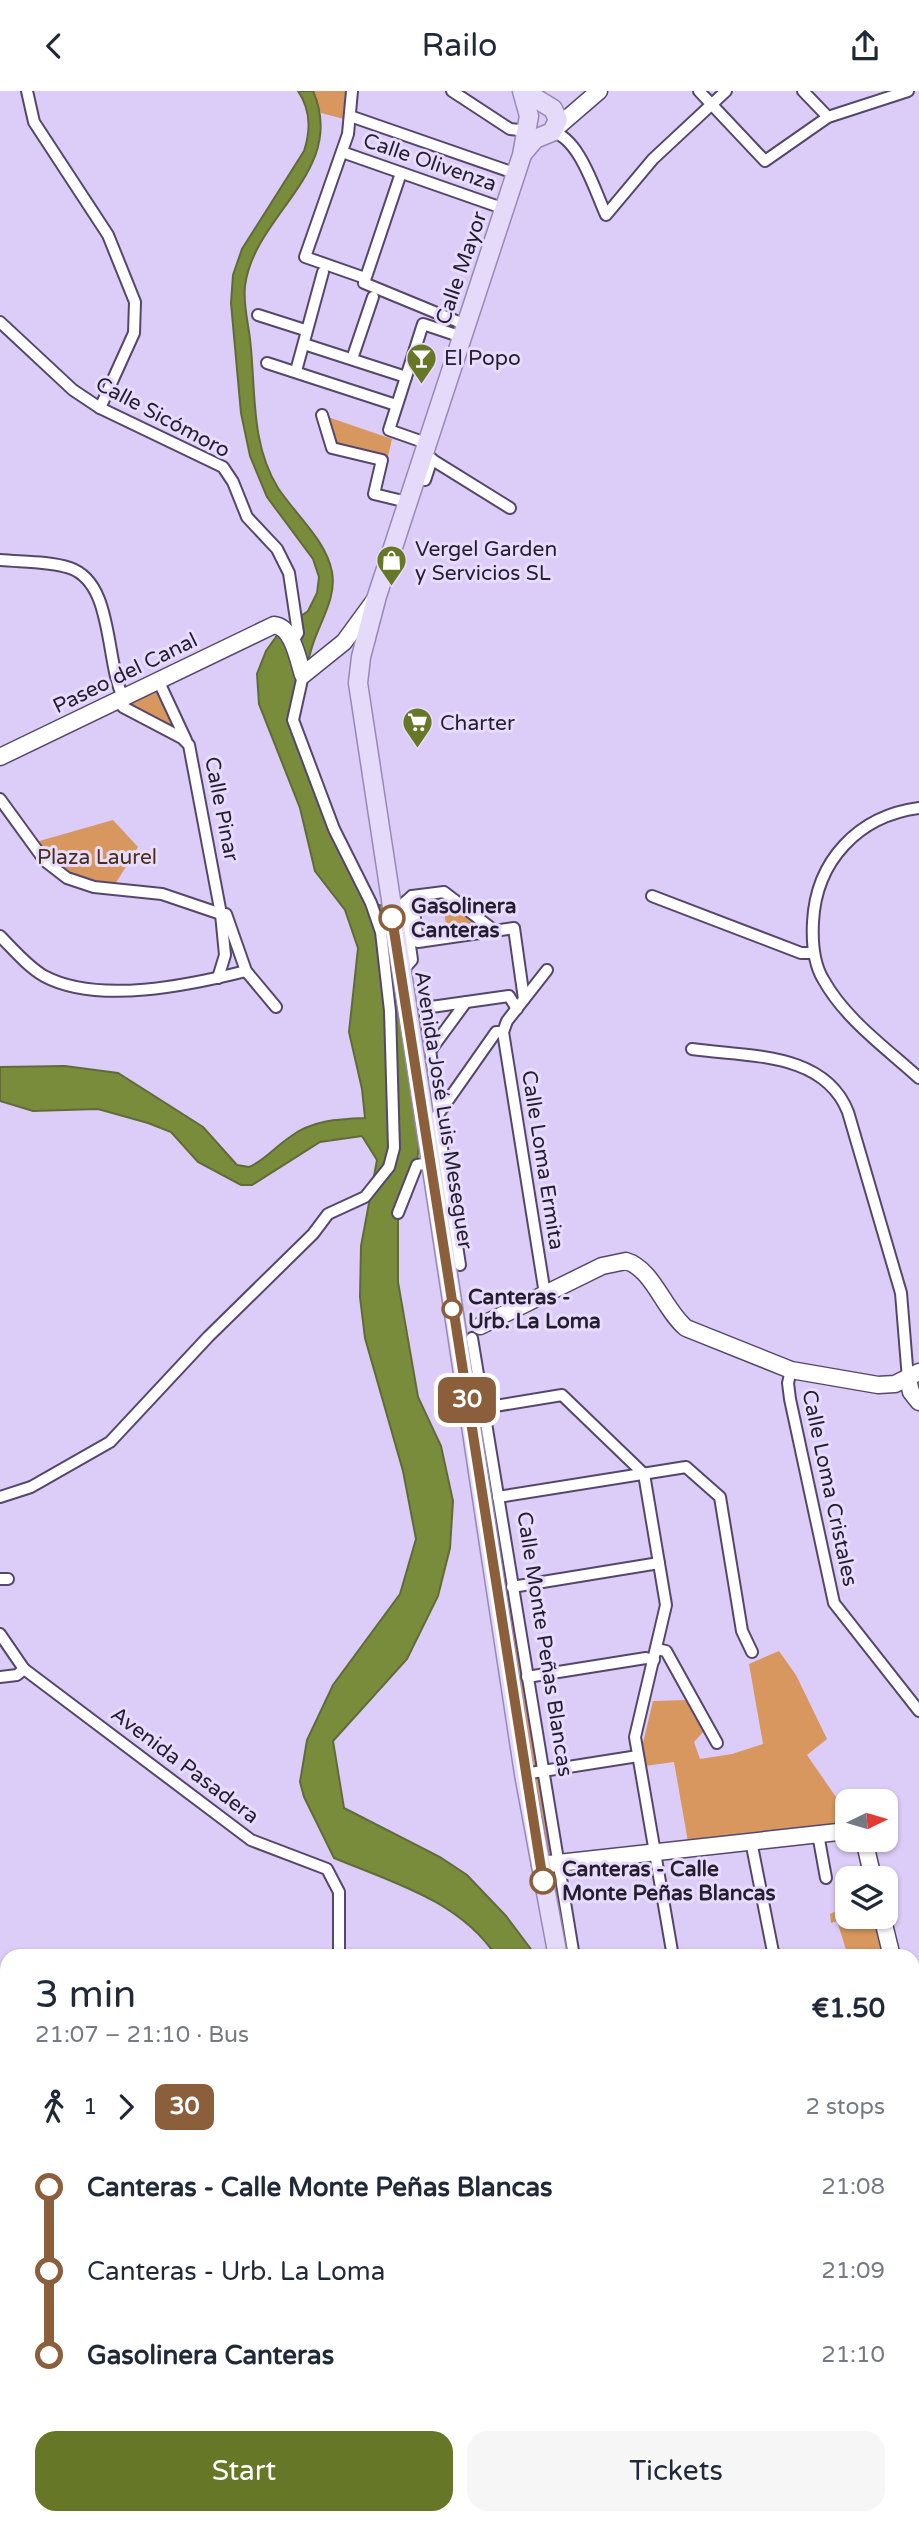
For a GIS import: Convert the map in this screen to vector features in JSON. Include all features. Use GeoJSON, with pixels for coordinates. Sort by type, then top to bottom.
{"type":"FeatureCollection","features":[{"type":"Feature","properties":{"kind":"main road","name":"Calle Mayor"},"geometry":{"type":"LineString","coordinates":[[377,596],[538,112]]}},
{"type":"Feature","properties":{"kind":"main road","name":"Avenida José Luis Meseguer"},"geometry":{"type":"LineString","coordinates":[[377,596],[359,664],[358,690],[400,973],[434,1118],[430,1163],[453,1315],[470,1335]]}},
{"type":"Feature","properties":{"kind":"main road","name":"Calle Monte Peñas Blancas"},"geometry":{"type":"LineString","coordinates":[[470,1335],[548,1863],[557,1949]]}},
{"type":"Feature","properties":{"kind":"street"},"geometry":{"type":"LineString","coordinates":[[27,91],[34,122],[108,235],[135,302],[134,333],[100,408]]}},
{"type":"Feature","properties":{"kind":"street"},"geometry":{"type":"LineString","coordinates":[[352,91],[342,152],[305,257],[365,280],[464,331]]}},
{"type":"Feature","properties":{"kind":"street"},"geometry":{"type":"LineString","coordinates":[[452,91],[510,129],[538,112],[576,112],[599,91]]}},
{"type":"Feature","properties":{"kind":"street"},"geometry":{"type":"LineString","coordinates":[[699,91],[765,161],[828,117],[908,91]]}},
{"type":"Feature","properties":{"kind":"street"},"geometry":{"type":"LineString","coordinates":[[538,112],[574,146],[606,215],[653,159],[726,91]]}},
{"type":"Feature","properties":{"kind":"street"},"geometry":{"type":"LineString","coordinates":[[803,91],[828,117]]}},
{"type":"Feature","properties":{"kind":"street"},"geometry":{"type":"LineString","coordinates":[[350,116],[516,174]]}},
{"type":"Feature","properties":{"kind":"street","name":"Calle Olivenza"},"geometry":{"type":"LineString","coordinates":[[342,152],[505,209]]}},
{"type":"Feature","properties":{"kind":"street"},"geometry":{"type":"LineString","coordinates":[[365,280],[401,173]]}},
{"type":"Feature","properties":{"kind":"street"},"geometry":{"type":"LineString","coordinates":[[296,372],[305,330],[324,272]]}},
{"type":"Feature","properties":{"kind":"street"},"geometry":{"type":"LineString","coordinates":[[352,359],[373,297]]}},
{"type":"Feature","properties":{"kind":"street"},"geometry":{"type":"LineString","coordinates":[[258,316],[305,330]]}},
{"type":"Feature","properties":{"kind":"street","name":"Calle Sicómoro"},"geometry":{"type":"LineString","coordinates":[[0,322],[73,390],[100,408],[215,462],[229,474],[247,517],[277,548],[289,573],[298,633],[292,643]]}},
{"type":"Feature","properties":{"kind":"street"},"geometry":{"type":"LineString","coordinates":[[464,331],[423,324],[389,430],[510,508]]}},
{"type":"Feature","properties":{"kind":"street"},"geometry":{"type":"LineString","coordinates":[[304,344],[406,377]]}},
{"type":"Feature","properties":{"kind":"street"},"geometry":{"type":"LineString","coordinates":[[267,362],[396,405]]}},
{"type":"Feature","properties":{"kind":"street"},"geometry":{"type":"LineString","coordinates":[[322,415],[332,449],[382,460],[374,494],[407,502]]}},
{"type":"Feature","properties":{"kind":"street"},"geometry":{"type":"LineString","coordinates":[[425,480],[427,452]]}},
{"type":"Feature","properties":{"kind":"street"},"geometry":{"type":"LineString","coordinates":[[0,560],[68,568],[90,583],[102,605],[121,698]]}},
{"type":"Feature","properties":{"kind":"street"},"geometry":{"type":"LineString","coordinates":[[303,675],[345,642],[377,596]]}},
{"type":"Feature","properties":{"kind":"street","name":"Paseo del Canal"},"geometry":{"type":"LineString","coordinates":[[0,757],[269,627],[281,626],[292,643]]}},
{"type":"Feature","properties":{"kind":"street"},"geometry":{"type":"LineString","coordinates":[[0,1497],[21,1490],[110,1442],[208,1337],[313,1234],[328,1214],[365,1197],[379,1182],[391,1160],[394,1148],[390,1011],[381,932],[371,903],[334,829],[293,720],[303,675],[292,643]]}},
{"type":"Feature","properties":{"kind":"street","name":"Calle Pinar"},"geometry":{"type":"LineString","coordinates":[[158,680],[189,745],[221,914],[225,955],[218,978]]}},
{"type":"Feature","properties":{"kind":"street","name":"Calle Pinar"},"geometry":{"type":"LineString","coordinates":[[121,698],[123,707],[182,738],[189,745]]}},
{"type":"Feature","properties":{"kind":"street"},"geometry":{"type":"LineString","coordinates":[[0,799],[45,861],[67,878],[94,887],[162,894],[221,914]]}},
{"type":"Feature","properties":{"kind":"street"},"geometry":{"type":"LineString","coordinates":[[919,809],[885,817],[866,827],[830,861],[815,901],[814,953],[822,977],[840,1004],[919,1078]]}},
{"type":"Feature","properties":{"kind":"street","name":"Calle Pinar"},"geometry":{"type":"LineString","coordinates":[[216,881],[246,971],[276,1007]]}},
{"type":"Feature","properties":{"kind":"street"},"geometry":{"type":"LineString","coordinates":[[408,899],[444,892],[495,930]]}},
{"type":"Feature","properties":{"kind":"street"},"geometry":{"type":"LineString","coordinates":[[652,896],[801,953],[814,953]]}},
{"type":"Feature","properties":{"kind":"street"},"geometry":{"type":"LineString","coordinates":[[400,973],[412,960],[408,899]]}},
{"type":"Feature","properties":{"kind":"street"},"geometry":{"type":"LineString","coordinates":[[408,899],[418,942],[514,928],[524,999]]}},
{"type":"Feature","properties":{"kind":"street"},"geometry":{"type":"LineString","coordinates":[[0,936],[39,972],[77,986],[127,990],[193,984],[246,971]]}},
{"type":"Feature","properties":{"kind":"street"},"geometry":{"type":"LineString","coordinates":[[434,1118],[496,1032],[503,1032],[524,999],[547,971]]}},
{"type":"Feature","properties":{"kind":"street"},"geometry":{"type":"LineString","coordinates":[[460,1265],[434,1118],[424,1008],[509,996],[517,1009]]}},
{"type":"Feature","properties":{"kind":"street"},"geometry":{"type":"LineString","coordinates":[[430,1051],[466,1002]]}},
{"type":"Feature","properties":{"kind":"street","name":"Calle Loma Ermita"},"geometry":{"type":"LineString","coordinates":[[503,1032],[545,1294]]}},
{"type":"Feature","properties":{"kind":"street"},"geometry":{"type":"LineString","coordinates":[[692,1049],[803,1065],[820,1074],[840,1095],[848,1112],[901,1293],[913,1375],[911,1392],[919,1402]]}},
{"type":"Feature","properties":{"kind":"street"},"geometry":{"type":"LineString","coordinates":[[398,1213],[417,1165],[430,1163]]}},
{"type":"Feature","properties":{"kind":"street"},"geometry":{"type":"LineString","coordinates":[[453,1315],[460,1314],[470,1335],[545,1294],[610,1263],[632,1263],[642,1271],[674,1317],[687,1328],[791,1370],[878,1385],[913,1375]]}},
{"type":"Feature","properties":{"kind":"street","name":"Calle Monte Peñas Blancas"},"geometry":{"type":"LineString","coordinates":[[470,1335],[527,1677],[533,1773]]}},
{"type":"Feature","properties":{"kind":"street","name":"Calle Loma Cristales"},"geometry":{"type":"LineString","coordinates":[[791,1370],[788,1383],[790,1398],[834,1603],[919,1711]]}},
{"type":"Feature","properties":{"kind":"street"},"geometry":{"type":"LineString","coordinates":[[483,1408],[562,1395],[645,1474],[666,1605],[635,1737],[672,1949]]}},
{"type":"Feature","properties":{"kind":"street"},"geometry":{"type":"LineString","coordinates":[[498,1497],[686,1467],[720,1497],[742,1631],[752,1652]]}},
{"type":"Feature","properties":{"kind":"street"},"geometry":{"type":"LineString","coordinates":[[512,1587],[659,1563]]}},
{"type":"Feature","properties":{"kind":"street","name":"Avenida Pasadera"},"geometry":{"type":"LineString","coordinates":[[0,1633],[24,1669],[251,1840],[327,1869],[339,1892],[339,1949]]}},
{"type":"Feature","properties":{"kind":"street"},"geometry":{"type":"LineString","coordinates":[[527,1677],[666,1651],[717,1743]]}},
{"type":"Feature","properties":{"kind":"street"},"geometry":{"type":"LineString","coordinates":[[0,1677],[17,1675],[24,1669]]}},
{"type":"Feature","properties":{"kind":"street"},"geometry":{"type":"LineString","coordinates":[[533,1773],[638,1756]]}},
{"type":"Feature","properties":{"kind":"street"},"geometry":{"type":"LineString","coordinates":[[548,1863],[835,1832]]}},
{"type":"Feature","properties":{"kind":"street"},"geometry":{"type":"LineString","coordinates":[[818,1834],[826,1878]]}},
{"type":"Feature","properties":{"kind":"street"},"geometry":{"type":"LineString","coordinates":[[751,1841],[772,1949]]}},
{"type":"Feature","properties":{"kind":"street","name":"Calle Monte Peñas Blancas"},"geometry":{"type":"LineString","coordinates":[[548,1863],[572,1949]]}},
{"type":"Feature","properties":{"kind":"street"},"geometry":{"type":"LineString","coordinates":[[886,1929],[890,1949]]}},
{"type":"Feature","properties":{"kind":"green space"},"geometry":{"type":"Polygon","coordinates":[[[313,91],[346,91],[344,119],[321,113],[313,91]]]}},
{"type":"Feature","properties":{"kind":"green space"},"geometry":{"type":"Polygon","coordinates":[[[322,415],[392,439],[387,461],[332,448],[322,415]]]}},
{"type":"Feature","properties":{"kind":"green space"},"geometry":{"type":"Polygon","coordinates":[[[158,680],[189,745],[123,707],[158,680]]]}},
{"type":"Feature","properties":{"kind":"green space","name":"Plaza Laurel"},"geometry":{"type":"Polygon","coordinates":[[[113,820],[138,847],[114,886],[100,888],[58,873],[36,842],[113,820]]]}},
{"type":"Feature","properties":{"kind":"green space"},"geometry":{"type":"Polygon","coordinates":[[[442,898],[477,924],[475,928],[447,931],[442,898]]]}},
{"type":"Feature","properties":{"kind":"green space"},"geometry":{"type":"Polygon","coordinates":[[[472,1339],[573,1949],[557,1949],[457,1341],[472,1339]]]}},
{"type":"Feature","properties":{"kind":"green space"},"geometry":{"type":"Polygon","coordinates":[[[779,1651],[796,1675],[827,1739],[807,1755],[835,1796],[835,1826],[688,1842],[674,1762],[645,1766],[642,1747],[653,1701],[687,1700],[704,1731],[694,1742],[700,1759],[732,1754],[763,1744],[749,1664],[779,1651]]]}},
{"type":"Feature","properties":{"kind":"green space"},"geometry":{"type":"Polygon","coordinates":[[[835,1912],[835,1922],[831,1923],[830,1914],[835,1912]]]}},
{"type":"Feature","properties":{"kind":"green space"},"geometry":{"type":"Polygon","coordinates":[[[840,1929],[880,1929],[885,1949],[846,1949],[840,1929]]]}},
{"type":"Feature","properties":{"kind":"shaded area"},"geometry":{"type":"Polygon","coordinates":[[[298,91],[313,91],[320,119],[318,145],[309,169],[296,191],[264,236],[252,260],[245,286],[258,434],[269,471],[278,488],[317,538],[332,572],[332,591],[307,663],[297,720],[349,851],[375,904],[384,906],[420,1126],[417,1165],[398,1213],[398,1282],[418,1397],[441,1446],[453,1501],[450,1548],[438,1596],[407,1659],[333,1741],[344,1808],[440,1857],[467,1875],[506,1916],[531,1949],[490,1949],[464,1921],[444,1907],[401,1885],[334,1858],[304,1797],[300,1782],[307,1740],[333,1685],[400,1594],[416,1539],[403,1471],[365,1338],[360,1297],[361,1246],[377,1160],[362,1136],[320,1142],[252,1185],[241,1185],[198,1162],[171,1132],[148,1123],[98,1109],[33,1111],[0,1101],[0,1067],[65,1066],[118,1073],[203,1127],[237,1165],[249,1167],[307,1127],[336,1120],[365,1118],[362,1089],[349,1032],[358,948],[345,910],[315,871],[300,808],[259,704],[257,674],[266,651],[281,630],[308,611],[317,593],[319,577],[313,559],[267,497],[250,456],[241,413],[231,303],[233,275],[242,249],[304,151],[308,120],[298,91]]]}},
{"type":"Feature","properties":{"kind":"bus line","name":"30"},"geometry":{"type":"LineString","coordinates":[[392,918],[524,1774],[543,1881]]}},
{"type":"Feature","properties":{"kind":"place","name":"El Popo"},"geometry":{"type":"Point","coordinates":[421,385]}},
{"type":"Feature","properties":{"kind":"place","name":"Vergel Garden y Servicios SL"},"geometry":{"type":"Point","coordinates":[392,588]}},
{"type":"Feature","properties":{"kind":"place","name":"Charter"},"geometry":{"type":"Point","coordinates":[417,750]}},
{"type":"Feature","properties":{"kind":"place","name":"Gasolinera Canteras"},"geometry":{"type":"Point","coordinates":[392,918]}},
{"type":"Feature","properties":{"kind":"place","name":"Canteras - Urb. La Loma"},"geometry":{"type":"Point","coordinates":[452,1309]}},
{"type":"Feature","properties":{"kind":"place","name":"Canteras - Calle Monte Peñas Blancas"},"geometry":{"type":"Point","coordinates":[543,1881]}}]}
